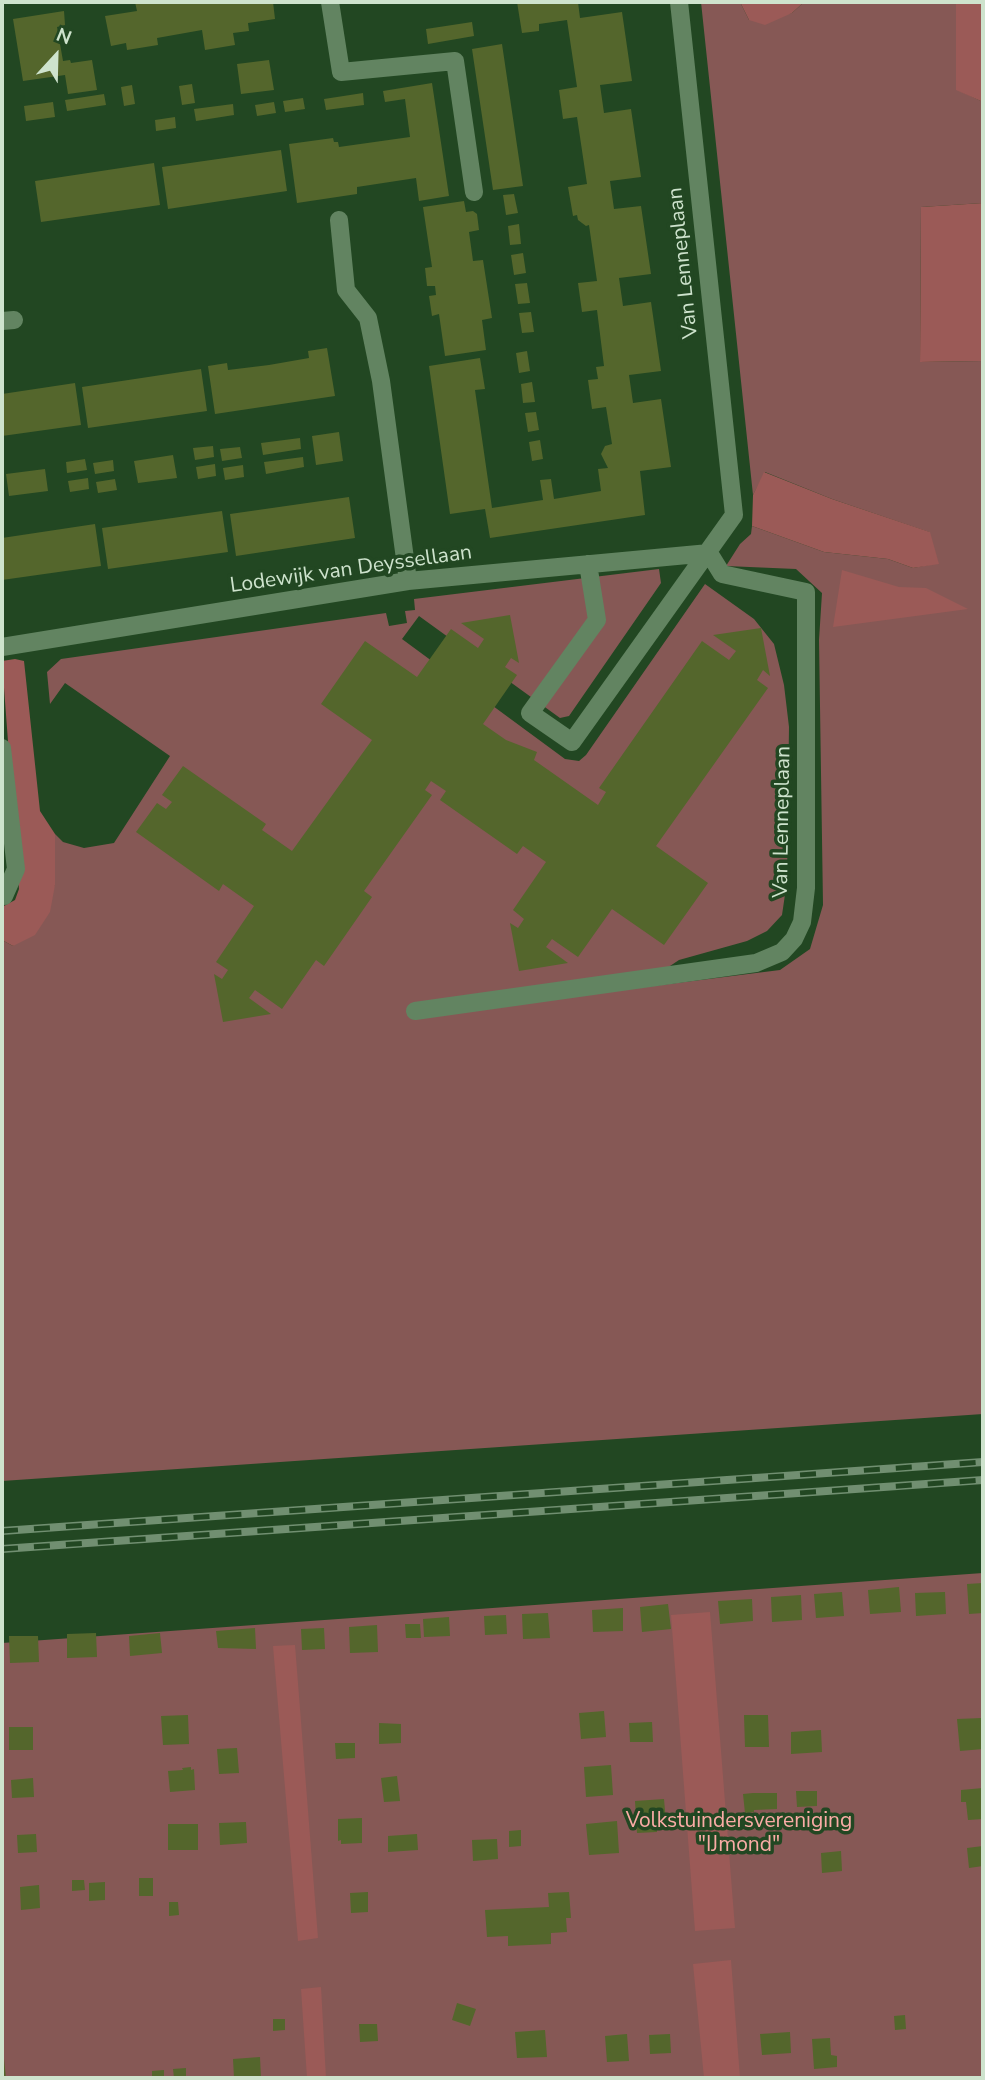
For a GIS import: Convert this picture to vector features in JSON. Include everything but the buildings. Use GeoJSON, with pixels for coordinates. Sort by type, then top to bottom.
{"type":"FeatureCollection","features":[{"type":"Feature","properties":{"kind":"street"},"geometry":{"type":"LineString","coordinates":[[330,2],[341,72],[455,61],[474,192]]}},
{"type":"Feature","properties":{"kind":"street","name":"Van Lenneplaan"},"geometry":{"type":"LineString","coordinates":[[588,564],[597,620],[530,713],[572,742],[734,515],[679,2]]}},
{"type":"Feature","properties":{"kind":"street"},"geometry":{"type":"LineString","coordinates":[[339,220],[346,290],[368,318],[381,381],[408,581]]}},
{"type":"Feature","properties":{"kind":"street","name":"Van Lenneplaan"},"geometry":{"type":"LineString","coordinates":[[415,1011],[756,963],[782,952],[794,939],[802,922],[806,888],[806,592],[722,574],[709,553]]}},
{"type":"Feature","properties":{"kind":"street","name":"Lodewijk van Deyssellaan"},"geometry":{"type":"LineString","coordinates":[[2,647],[408,581],[709,553]]}},
{"type":"Feature","properties":{"kind":"street"},"geometry":{"type":"LineString","coordinates":[[2,748],[16,869],[2,896]]}},
{"type":"Feature","properties":{"kind":"green space"},"geometry":{"type":"Polygon","coordinates":[[[701,2],[740,2],[749,20],[792,13],[804,2],[956,2],[956,89],[983,102],[983,203],[921,207],[920,362],[983,361],[983,1414],[2,1481],[2,940],[13,946],[55,885],[55,834],[63,842],[84,848],[114,843],[170,756],[65,683],[50,704],[47,672],[61,659],[386,613],[389,626],[407,623],[405,611],[415,610],[414,599],[659,569],[661,583],[569,716],[560,718],[419,616],[402,639],[565,759],[579,761],[586,755],[705,584],[754,619],[774,644],[784,685],[789,727],[787,881],[782,915],[767,931],[747,941],[679,960],[637,988],[780,970],[810,949],[823,905],[819,640],[822,593],[796,569],[726,566],[740,544],[751,534],[752,526],[824,552],[888,559],[913,568],[938,563],[929,532],[832,499],[765,472],[753,495],[701,2]]]}},
{"type":"Feature","properties":{"kind":"green space","name":"Volkstuindersvereniging \"IJmond\""},"geometry":{"type":"Polygon","coordinates":[[[983,1573],[983,2078],[2,2078],[2,1643],[983,1573]]]}},
{"type":"Feature","properties":{"kind":"shaded area"},"geometry":{"type":"Polygon","coordinates":[[[740,2],[804,2],[792,13],[765,25],[749,20],[740,2]]]}},
{"type":"Feature","properties":{"kind":"shaded area"},"geometry":{"type":"Polygon","coordinates":[[[956,2],[983,2],[983,102],[956,90],[956,2]]]}},
{"type":"Feature","properties":{"kind":"shaded area"},"geometry":{"type":"Polygon","coordinates":[[[983,203],[983,361],[920,362],[921,207],[983,203]]]}},
{"type":"Feature","properties":{"kind":"shaded area"},"geometry":{"type":"Polygon","coordinates":[[[764,472],[832,499],[930,532],[939,564],[913,568],[888,559],[824,552],[752,526],[753,495],[764,472]]]}},
{"type":"Feature","properties":{"kind":"shaded area"},"geometry":{"type":"Polygon","coordinates":[[[842,570],[899,587],[926,588],[968,609],[833,627],[842,570]]]}},
{"type":"Feature","properties":{"kind":"shaded area"},"geometry":{"type":"Polygon","coordinates":[[[2,661],[24,661],[40,811],[55,834],[55,885],[50,912],[35,935],[13,946],[2,940],[2,907],[15,900],[19,889],[2,661]]]}},
{"type":"Feature","properties":{"kind":"shaded area"},"geometry":{"type":"Polygon","coordinates":[[[710,1612],[735,1928],[695,1931],[671,1615],[710,1612]]]}},
{"type":"Feature","properties":{"kind":"shaded area"},"geometry":{"type":"Polygon","coordinates":[[[295,1645],[318,1938],[298,1941],[273,1646],[295,1645]]]}},
{"type":"Feature","properties":{"kind":"shaded area"},"geometry":{"type":"Polygon","coordinates":[[[731,1960],[740,2078],[704,2078],[693,1964],[731,1960]]]}},
{"type":"Feature","properties":{"kind":"shaded area"},"geometry":{"type":"Polygon","coordinates":[[[321,1987],[326,2078],[307,2078],[301,1989],[321,1987]]]}},
{"type":"Feature","properties":{"kind":"railway"},"geometry":{"type":"LineString","coordinates":[[2,1531],[983,1462]]}},
{"type":"Feature","properties":{"kind":"railway"},"geometry":{"type":"LineString","coordinates":[[2,1549],[983,1480]]}}]}
